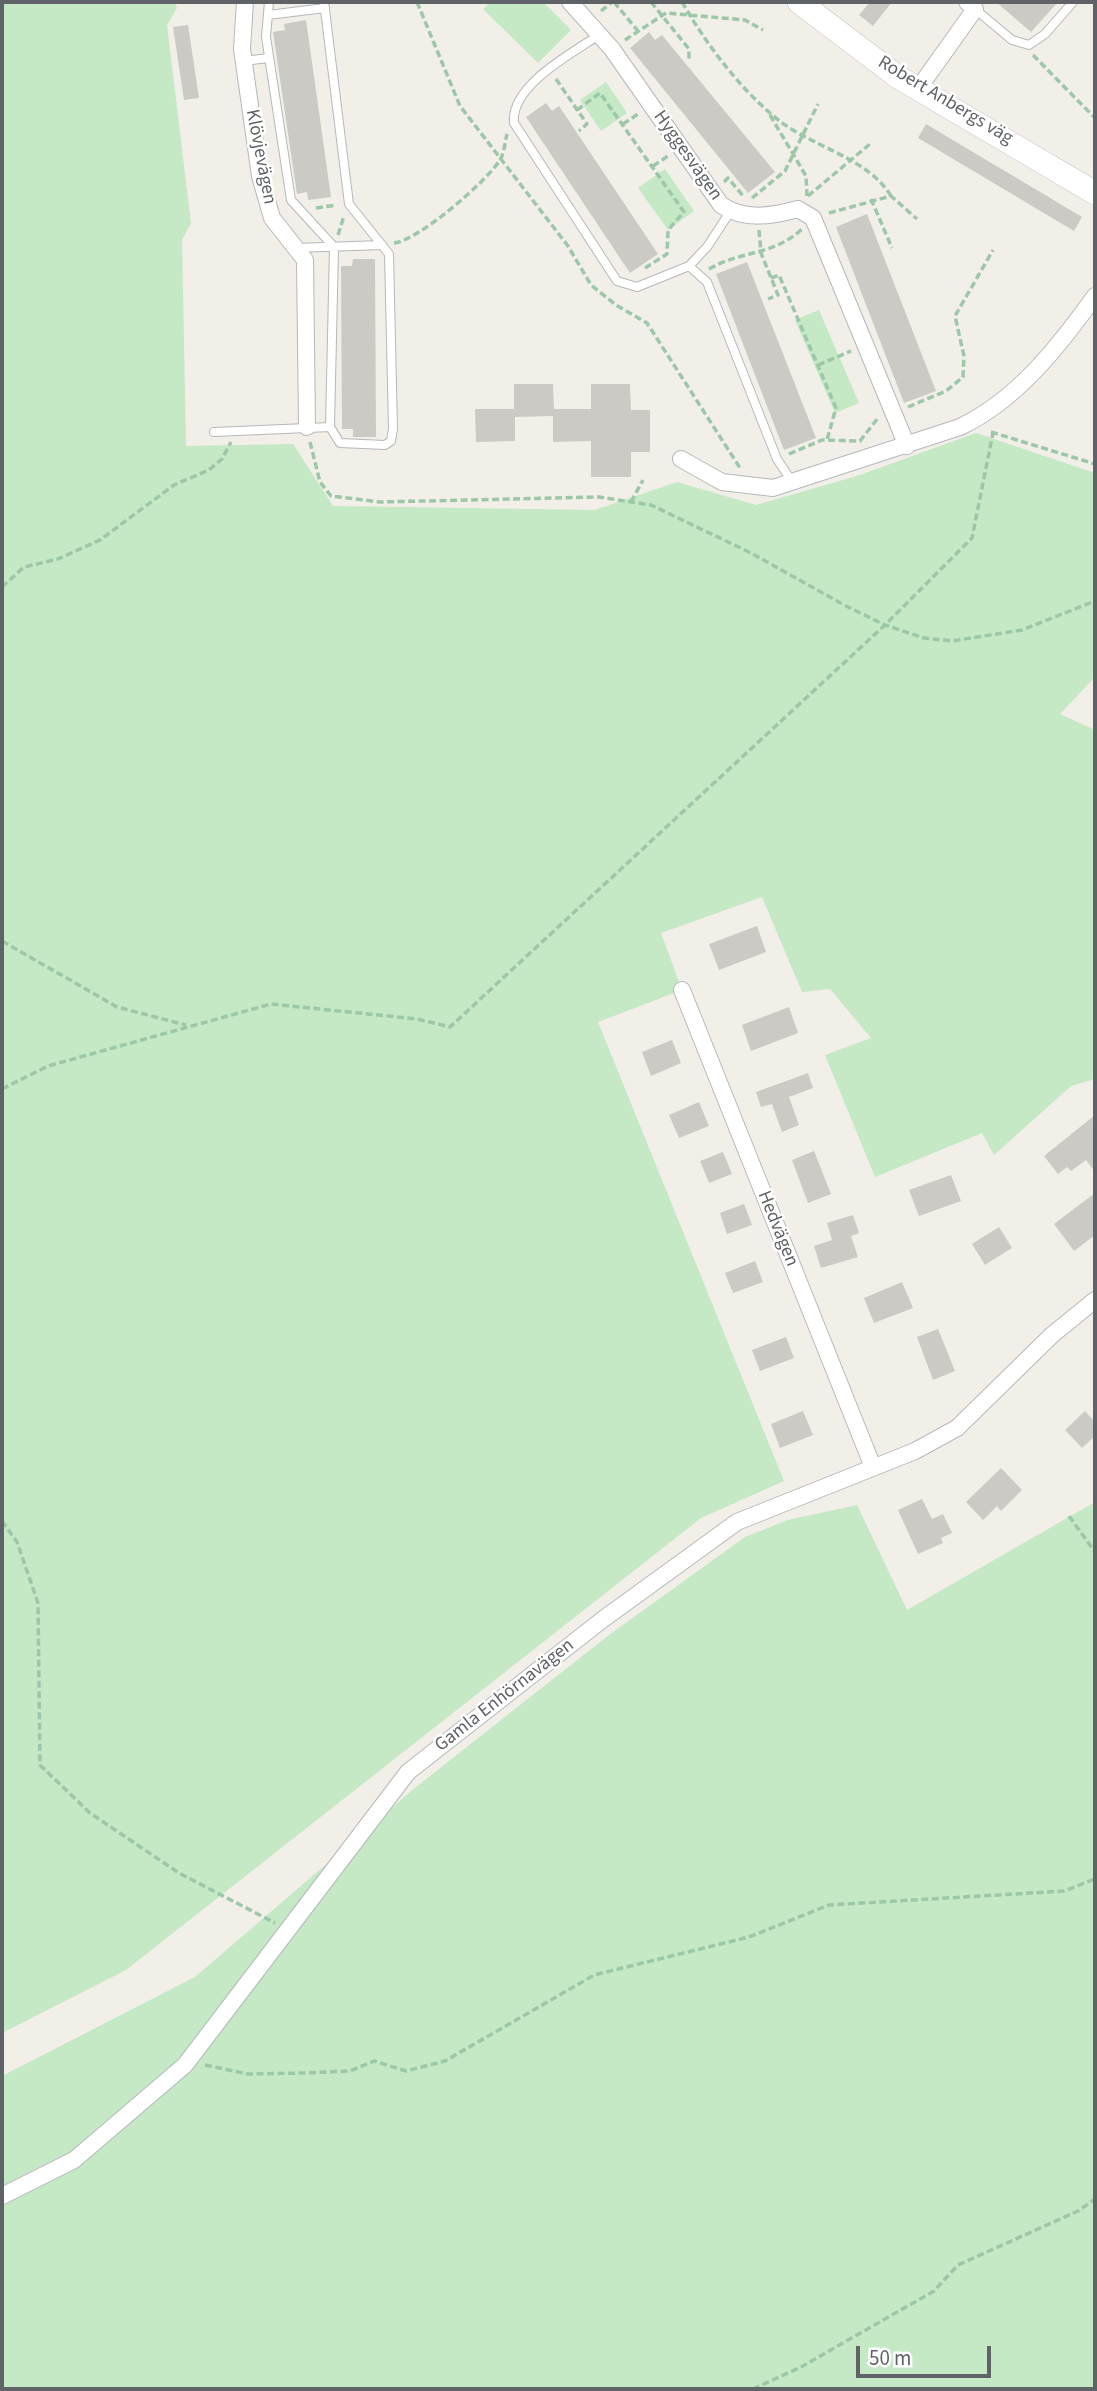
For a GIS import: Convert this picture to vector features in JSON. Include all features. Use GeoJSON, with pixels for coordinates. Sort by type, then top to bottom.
{"type":"FeatureCollection","features":[{"type":"Feature","properties":{"kind":"street","name":"Klövjevägen"},"geometry":{"type":"LineString","coordinates":[[245,2],[243,61],[260,176],[272,218],[306,260],[307,431]]}},
{"type":"Feature","properties":{"kind":"street","name":"Hyggesvägen"},"geometry":{"type":"LineString","coordinates":[[570,2],[612,49],[721,205],[745,214]]}},
{"type":"Feature","properties":{"kind":"street","name":"Robert Anbergs väg"},"geometry":{"type":"LineString","coordinates":[[799,2],[918,89],[1018,145],[1095,193]]}},
{"type":"Feature","properties":{"kind":"street"},"geometry":{"type":"LineString","coordinates":[[918,89],[971,5]]}},
{"type":"Feature","properties":{"kind":"street"},"geometry":{"type":"LineString","coordinates":[[745,214],[803,203],[813,218],[907,446]]}},
{"type":"Feature","properties":{"kind":"street"},"geometry":{"type":"LineString","coordinates":[[681,459],[722,482],[773,488],[907,446],[970,422],[983,416],[1014,391],[1095,296]]}},
{"type":"Feature","properties":{"kind":"street","name":"Hedvägen"},"geometry":{"type":"LineString","coordinates":[[682,990],[873,1467]]}},
{"type":"Feature","properties":{"kind":"street","name":"Gamla Enhörnavägen"},"geometry":{"type":"LineString","coordinates":[[2,2196],[74,2160],[185,2065],[408,1772],[601,1620],[737,1522],[915,1451],[957,1428],[1052,1335],[1095,1300]]}},
{"type":"Feature","properties":{"kind":"lane"},"geometry":{"type":"LineString","coordinates":[[268,15],[324,5],[349,204],[389,254],[391,441],[385,445],[340,443],[330,427],[334,247],[291,200],[269,58],[268,15],[270,2]]}},
{"type":"Feature","properties":{"kind":"lane"},"geometry":{"type":"LineString","coordinates":[[971,5],[1012,40],[1029,45],[1045,34],[1073,2]]}},
{"type":"Feature","properties":{"kind":"lane"},"geometry":{"type":"LineString","coordinates":[[600,35],[549,69],[517,104],[514,123],[617,281],[637,287],[689,266],[745,214]]}},
{"type":"Feature","properties":{"kind":"lane"},"geometry":{"type":"LineString","coordinates":[[243,61],[269,58]]}},
{"type":"Feature","properties":{"kind":"lane"},"geometry":{"type":"LineString","coordinates":[[295,248],[382,245]]}},
{"type":"Feature","properties":{"kind":"lane"},"geometry":{"type":"LineString","coordinates":[[689,266],[708,282],[777,459],[793,483]]}},
{"type":"Feature","properties":{"kind":"lane"},"geometry":{"type":"LineString","coordinates":[[214,432],[307,431],[330,427]]}},
{"type":"Feature","properties":{"kind":"path"},"geometry":{"type":"LineString","coordinates":[[417,2],[460,106],[568,246],[591,285],[615,305],[647,323],[736,460],[750,487]]}},
{"type":"Feature","properties":{"kind":"path"},"geometry":{"type":"LineString","coordinates":[[614,2],[638,31]]}},
{"type":"Feature","properties":{"kind":"path"},"geometry":{"type":"LineString","coordinates":[[651,2],[689,49],[690,59]]}},
{"type":"Feature","properties":{"kind":"path"},"geometry":{"type":"LineString","coordinates":[[682,2],[743,86],[768,110],[802,136],[882,180],[891,195],[917,219]]}},
{"type":"Feature","properties":{"kind":"path"},"geometry":{"type":"LineString","coordinates":[[612,49],[661,15],[689,15],[754,22],[763,30]]}},
{"type":"Feature","properties":{"kind":"path"},"geometry":{"type":"LineString","coordinates":[[1021,43],[1095,118]]}},
{"type":"Feature","properties":{"kind":"path"},"geometry":{"type":"LineString","coordinates":[[549,69],[587,124],[579,131]]}},
{"type":"Feature","properties":{"kind":"path"},"geometry":{"type":"LineString","coordinates":[[578,110],[600,93],[684,212],[668,230],[667,254],[623,283]]}},
{"type":"Feature","properties":{"kind":"path"},"geometry":{"type":"LineString","coordinates":[[768,299],[778,295],[745,214],[748,201],[785,171],[818,104]]}},
{"type":"Feature","properties":{"kind":"path"},"geometry":{"type":"LineString","coordinates":[[768,110],[806,176],[803,203]]}},
{"type":"Feature","properties":{"kind":"path"},"geometry":{"type":"LineString","coordinates":[[382,245],[406,242],[420,233],[501,160],[506,136],[514,123]]}},
{"type":"Feature","properties":{"kind":"path"},"geometry":{"type":"LineString","coordinates":[[803,203],[870,144]]}},
{"type":"Feature","properties":{"kind":"path"},"geometry":{"type":"LineString","coordinates":[[699,275],[750,252],[761,253],[787,243],[813,218],[891,195]]}},
{"type":"Feature","properties":{"kind":"path"},"geometry":{"type":"LineString","coordinates":[[871,199],[892,248]]}},
{"type":"Feature","properties":{"kind":"path"},"geometry":{"type":"LineString","coordinates":[[300,210],[349,204],[334,247]]}},
{"type":"Feature","properties":{"kind":"path"},"geometry":{"type":"LineString","coordinates":[[955,316],[993,250]]}},
{"type":"Feature","properties":{"kind":"path"},"geometry":{"type":"LineString","coordinates":[[771,278],[779,275],[836,408],[827,440]]}},
{"type":"Feature","properties":{"kind":"path"},"geometry":{"type":"LineString","coordinates":[[818,365],[865,344]]}},
{"type":"Feature","properties":{"kind":"path"},"geometry":{"type":"LineString","coordinates":[[970,422],[993,433],[1095,464]]}},
{"type":"Feature","properties":{"kind":"path"},"geometry":{"type":"LineString","coordinates":[[2,587],[24,567],[58,559],[100,540],[174,485],[209,470],[222,459],[237,431]]}},
{"type":"Feature","properties":{"kind":"path"},"geometry":{"type":"LineString","coordinates":[[307,431],[320,482],[331,496],[354,501],[569,496],[619,498],[651,505],[885,625],[924,638],[952,641],[1022,629],[1095,601]]}},
{"type":"Feature","properties":{"kind":"path"},"geometry":{"type":"LineString","coordinates":[[2,1089],[48,1066],[271,1004],[417,1019],[450,1027],[885,625],[972,538],[993,433]]}},
{"type":"Feature","properties":{"kind":"path"},"geometry":{"type":"LineString","coordinates":[[631,502],[643,480]]}},
{"type":"Feature","properties":{"kind":"path"},"geometry":{"type":"LineString","coordinates":[[2,941],[117,1007],[187,1026]]}},
{"type":"Feature","properties":{"kind":"path"},"geometry":{"type":"LineString","coordinates":[[1069,1516],[1095,1552]]}},
{"type":"Feature","properties":{"kind":"path"},"geometry":{"type":"LineString","coordinates":[[2,1521],[17,1542],[38,1603],[40,1765],[90,1813],[179,1872],[250,1913],[288,1929]]}},
{"type":"Feature","properties":{"kind":"path"},"geometry":{"type":"LineString","coordinates":[[185,2065],[215,2065],[248,2074],[262,2074],[351,2071],[374,2061],[406,2071],[445,2061],[594,1975],[749,1937],[829,1905],[1064,1891],[1095,1879]]}},
{"type":"Feature","properties":{"kind":"path"},"geometry":{"type":"LineString","coordinates":[[753,2389],[801,2367],[934,2291],[958,2264],[1078,2211],[1095,2199]]}},
{"type":"Feature","properties":{"kind":"green space"},"geometry":{"type":"Polygon","coordinates":[[[2,2],[175,2],[177,8],[167,25],[191,223],[182,240],[186,446],[293,444],[333,506],[595,510],[677,482],[756,505],[860,475],[976,433],[1095,473],[1095,677],[1060,714],[1095,730],[1095,1079],[1071,1086],[994,1155],[982,1133],[875,1177],[825,1055],[871,1038],[830,989],[802,992],[762,897],[661,933],[682,990],[598,1022],[784,1481],[701,1518],[126,1970],[2,2033],[2,2]]]}},
{"type":"Feature","properties":{"kind":"green space"},"geometry":{"type":"Polygon","coordinates":[[[490,2],[543,2],[571,30],[538,63],[483,9],[490,2]]]}},
{"type":"Feature","properties":{"kind":"green space"},"geometry":{"type":"Polygon","coordinates":[[[606,82],[627,113],[601,131],[580,100],[606,82]]]}},
{"type":"Feature","properties":{"kind":"green space"},"geometry":{"type":"Polygon","coordinates":[[[665,169],[694,211],[668,230],[638,188],[665,169]]]}},
{"type":"Feature","properties":{"kind":"green space"},"geometry":{"type":"Polygon","coordinates":[[[819,310],[859,403],[835,413],[795,320],[819,310]]]}},
{"type":"Feature","properties":{"kind":"green space"},"geometry":{"type":"Polygon","coordinates":[[[1095,1502],[1095,2389],[2,2389],[2,2076],[195,1977],[416,1787],[609,1635],[745,1537],[788,1520],[857,1505],[907,1610],[1095,1502]]]}},
{"type":"Feature","properties":{"kind":"building"},"geometry":{"type":"Polygon","coordinates":[[[870,2],[892,2],[873,26],[859,15],[870,2]]]}},
{"type":"Feature","properties":{"kind":"building"},"geometry":{"type":"Polygon","coordinates":[[[996,2],[1058,2],[1031,32],[996,2]]]}},
{"type":"Feature","properties":{"kind":"building"},"geometry":{"type":"Polygon","coordinates":[[[306,20],[331,197],[308,200],[307,192],[297,194],[273,32],[285,30],[284,24],[306,20]]]}},
{"type":"Feature","properties":{"kind":"building"},"geometry":{"type":"Polygon","coordinates":[[[188,25],[199,98],[184,100],[173,27],[188,25]]]}},
{"type":"Feature","properties":{"kind":"building"},"geometry":{"type":"Polygon","coordinates":[[[649,32],[655,40],[662,35],[775,172],[748,193],[630,48],[649,32]]]}},
{"type":"Feature","properties":{"kind":"building"},"geometry":{"type":"Polygon","coordinates":[[[546,103],[552,111],[559,106],[658,254],[630,273],[526,117],[546,103]]]}},
{"type":"Feature","properties":{"kind":"building"},"geometry":{"type":"Polygon","coordinates":[[[926,124],[1082,217],[1074,231],[918,138],[926,124]]]}},
{"type":"Feature","properties":{"kind":"building"},"geometry":{"type":"Polygon","coordinates":[[[867,214],[936,391],[904,403],[836,227],[867,214]]]}},
{"type":"Feature","properties":{"kind":"building"},"geometry":{"type":"Polygon","coordinates":[[[353,259],[375,259],[376,437],[353,437],[353,429],[342,429],[341,266],[352,266],[353,259]]]}},
{"type":"Feature","properties":{"kind":"building"},"geometry":{"type":"Polygon","coordinates":[[[747,262],[816,438],[784,450],[716,274],[747,262]]]}},
{"type":"Feature","properties":{"kind":"building"},"geometry":{"type":"Polygon","coordinates":[[[514,384],[553,384],[554,409],[591,409],[591,384],[630,384],[631,410],[650,410],[650,452],[631,452],[631,477],[591,477],[591,441],[553,442],[553,416],[515,417],[515,441],[476,442],[475,409],[514,409],[514,384]]]}},
{"type":"Feature","properties":{"kind":"building"},"geometry":{"type":"Polygon","coordinates":[[[757,926],[766,952],[719,970],[709,944],[757,926]]]}},
{"type":"Feature","properties":{"kind":"building"},"geometry":{"type":"Polygon","coordinates":[[[789,1007],[798,1033],[751,1051],[742,1025],[789,1007]]]}},
{"type":"Feature","properties":{"kind":"building"},"geometry":{"type":"Polygon","coordinates":[[[672,1040],[681,1063],[651,1076],[642,1052],[672,1040]]]}},
{"type":"Feature","properties":{"kind":"building"},"geometry":{"type":"Polygon","coordinates":[[[808,1073],[813,1088],[789,1097],[799,1125],[782,1132],[772,1104],[761,1107],[756,1092],[808,1073]]]}},
{"type":"Feature","properties":{"kind":"building"},"geometry":{"type":"Polygon","coordinates":[[[699,1102],[709,1126],[679,1138],[669,1115],[699,1102]]]}},
{"type":"Feature","properties":{"kind":"building"},"geometry":{"type":"Polygon","coordinates":[[[1095,1115],[1095,1172],[1086,1160],[1071,1171],[1067,1167],[1058,1174],[1044,1156],[1095,1115]]]}},
{"type":"Feature","properties":{"kind":"building"},"geometry":{"type":"Polygon","coordinates":[[[814,1151],[831,1194],[808,1203],[792,1160],[814,1151]]]}},
{"type":"Feature","properties":{"kind":"building"},"geometry":{"type":"Polygon","coordinates":[[[723,1152],[732,1174],[709,1183],[700,1161],[723,1152]]]}},
{"type":"Feature","properties":{"kind":"building"},"geometry":{"type":"Polygon","coordinates":[[[951,1175],[961,1201],[919,1216],[909,1190],[951,1175]]]}},
{"type":"Feature","properties":{"kind":"building"},"geometry":{"type":"Polygon","coordinates":[[[1095,1193],[1095,1235],[1074,1251],[1054,1224],[1095,1193]]]}},
{"type":"Feature","properties":{"kind":"building"},"geometry":{"type":"Polygon","coordinates":[[[744,1204],[752,1225],[727,1234],[720,1213],[744,1204]]]}},
{"type":"Feature","properties":{"kind":"building"},"geometry":{"type":"Polygon","coordinates":[[[853,1215],[859,1233],[851,1236],[858,1257],[821,1268],[814,1246],[832,1240],[827,1223],[853,1215]]]}},
{"type":"Feature","properties":{"kind":"building"},"geometry":{"type":"Polygon","coordinates":[[[999,1227],[1012,1248],[985,1265],[972,1244],[999,1227]]]}},
{"type":"Feature","properties":{"kind":"building"},"geometry":{"type":"Polygon","coordinates":[[[755,1261],[763,1282],[733,1293],[725,1273],[755,1261]]]}},
{"type":"Feature","properties":{"kind":"building"},"geometry":{"type":"Polygon","coordinates":[[[902,1282],[913,1308],[874,1323],[864,1298],[902,1282]]]}},
{"type":"Feature","properties":{"kind":"building"},"geometry":{"type":"Polygon","coordinates":[[[938,1329],[955,1371],[933,1380],[917,1337],[938,1329]]]}},
{"type":"Feature","properties":{"kind":"building"},"geometry":{"type":"Polygon","coordinates":[[[786,1337],[794,1358],[760,1371],[752,1350],[786,1337]]]}},
{"type":"Feature","properties":{"kind":"building"},"geometry":{"type":"Polygon","coordinates":[[[803,1411],[813,1435],[780,1448],[771,1424],[803,1411]]]}},
{"type":"Feature","properties":{"kind":"building"},"geometry":{"type":"Polygon","coordinates":[[[1085,1411],[1095,1422],[1095,1436],[1082,1448],[1065,1430],[1085,1411]]]}},
{"type":"Feature","properties":{"kind":"building"},"geometry":{"type":"Polygon","coordinates":[[[1001,1468],[1022,1490],[1001,1511],[997,1506],[983,1520],[966,1502],[1001,1468]]]}},
{"type":"Feature","properties":{"kind":"building"},"geometry":{"type":"Polygon","coordinates":[[[922,1499],[932,1519],[943,1514],[952,1533],[941,1538],[943,1543],[918,1554],[898,1510],[922,1499]]]}}]}
